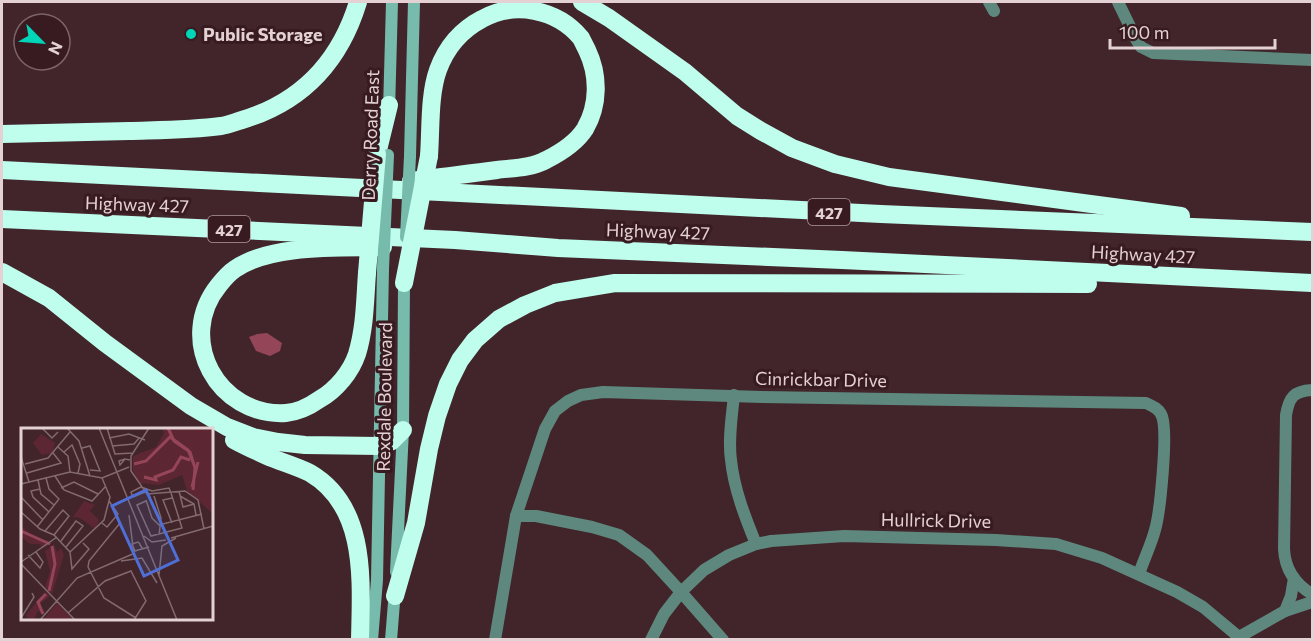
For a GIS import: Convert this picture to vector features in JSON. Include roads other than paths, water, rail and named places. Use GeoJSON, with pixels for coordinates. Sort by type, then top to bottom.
{"type":"FeatureCollection","features":[{"type":"Feature","properties":{"kind":"highway"},"geometry":{"type":"LineString","coordinates":[[2,134],[176,130],[222,126],[259,115],[287,100],[315,78],[341,43],[358,2]]}},
{"type":"Feature","properties":{"kind":"highway"},"geometry":{"type":"LineString","coordinates":[[582,2],[609,18],[685,72],[737,116],[792,148],[835,164],[889,177],[1307,232]]}},
{"type":"Feature","properties":{"kind":"highway"},"geometry":{"type":"LineString","coordinates":[[355,188],[525,166],[544,161],[568,147],[584,130],[596,96],[596,78],[590,57],[581,39],[565,24],[543,13],[526,9],[507,9],[491,14],[471,25],[450,45],[438,69],[434,86],[429,156],[404,283]]}},
{"type":"Feature","properties":{"kind":"highway"},"geometry":{"type":"LineString","coordinates":[[389,105],[382,154],[375,271],[356,356],[344,378],[328,394],[307,407],[288,413],[272,412],[241,402],[226,392],[216,381],[202,350],[202,328],[212,293],[235,269],[255,259],[280,252],[319,248],[432,246],[455,240]]}},
{"type":"Feature","properties":{"kind":"highway","name":"Highway 427"},"geometry":{"type":"LineString","coordinates":[[2,171],[893,215],[1307,232]]}},
{"type":"Feature","properties":{"kind":"highway","name":"Highway 427"},"geometry":{"type":"LineString","coordinates":[[2,219],[455,240],[558,248],[1312,283]]}},
{"type":"Feature","properties":{"kind":"highway"},"geometry":{"type":"LineString","coordinates":[[2,272],[49,298],[105,343],[191,406],[227,427],[253,437],[278,442],[379,446],[392,441],[403,430]]}},
{"type":"Feature","properties":{"kind":"highway"},"geometry":{"type":"LineString","coordinates":[[395,596],[416,523],[437,416],[448,384],[460,360],[475,340],[499,319],[555,293],[615,283],[1136,284],[1201,278]]}},
{"type":"Feature","properties":{"kind":"highway"},"geometry":{"type":"LineString","coordinates":[[191,406],[212,428]]}},
{"type":"Feature","properties":{"kind":"highway"},"geometry":{"type":"LineString","coordinates":[[213,429],[309,473],[327,486],[340,502],[350,521],[361,567],[360,639]]}},
{"type":"Feature","properties":{"kind":"main road","name":"Derry Road East"},"geometry":{"type":"LineString","coordinates":[[389,105],[392,2]]}},
{"type":"Feature","properties":{"kind":"main road","name":"Rexdale Boulevard"},"geometry":{"type":"LineString","coordinates":[[391,639],[403,430],[404,283],[414,2]]}},
{"type":"Feature","properties":{"kind":"main road","name":"Rexdale Boulevard"},"geometry":{"type":"LineString","coordinates":[[372,639],[377,580],[379,446],[375,271]]}},
{"type":"Feature","properties":{"kind":"street"},"geometry":{"type":"LineString","coordinates":[[1118,2],[1141,47],[1153,52],[1312,60]]}},
{"type":"Feature","properties":{"kind":"street"},"geometry":{"type":"LineString","coordinates":[[1312,390],[1301,391],[1294,395],[1288,403],[1284,549],[1285,560],[1294,578],[1312,594]]}},
{"type":"Feature","properties":{"kind":"street","name":"Cinrickbar Drive"},"geometry":{"type":"LineString","coordinates":[[495,639],[516,516],[545,429],[555,411],[568,401],[581,395],[603,392],[1146,403],[1162,415],[1164,433],[1161,498],[1155,529],[1139,574]]}},
{"type":"Feature","properties":{"kind":"street"},"geometry":{"type":"LineString","coordinates":[[734,395],[730,460],[740,503],[756,544]]}},
{"type":"Feature","properties":{"kind":"street"},"geometry":{"type":"LineString","coordinates":[[516,516],[536,516],[619,535],[647,555],[723,639]]}},
{"type":"Feature","properties":{"kind":"street","name":"Hullrick Drive"},"geometry":{"type":"LineString","coordinates":[[651,639],[663,614],[681,592],[704,570],[729,555],[756,544],[844,536],[1056,544],[1102,558],[1177,591],[1203,607],[1238,638]]}},
{"type":"Feature","properties":{"kind":"street"},"geometry":{"type":"LineString","coordinates":[[1285,611],[1291,596],[1294,578]]}},
{"type":"Feature","properties":{"kind":"street"},"geometry":{"type":"LineString","coordinates":[[1238,638],[1285,611],[1312,602]]}},
{"type":"Feature","properties":{"kind":"place","name":"Public Storage"},"geometry":{"type":"Point","coordinates":[191,34]}}]}
